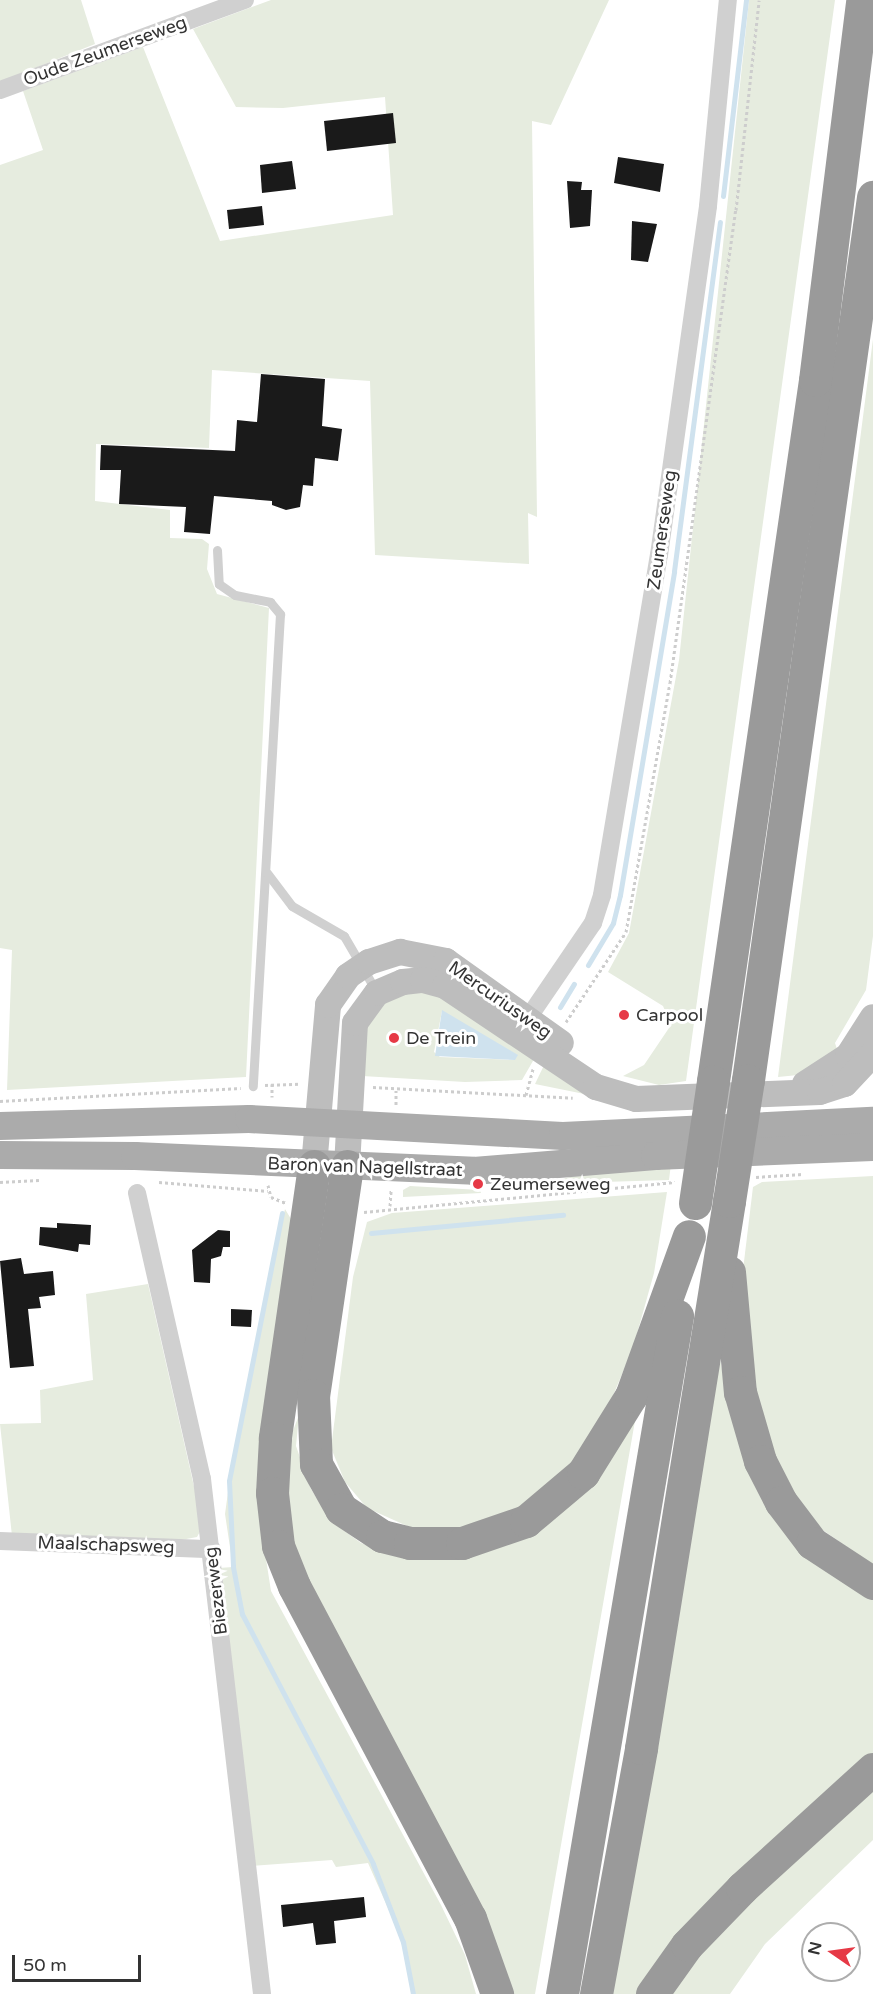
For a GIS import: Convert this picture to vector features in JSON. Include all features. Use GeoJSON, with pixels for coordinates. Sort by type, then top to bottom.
{"type":"FeatureCollection","features":[{"type":"Feature","properties":{"kind":"highway"},"geometry":{"type":"LineString","coordinates":[[562,1994],[689,1236],[688,1192],[713,1080],[811,415],[862,0]]}},
{"type":"Feature","properties":{"kind":"highway"},"geometry":{"type":"LineString","coordinates":[[596,1994],[641,1748],[734,1203],[748,1080],[873,197]]}},
{"type":"Feature","properties":{"kind":"highway"},"geometry":{"type":"LineString","coordinates":[[314,1166],[274,1460],[278,1546],[294,1586],[470,1918],[497,1994]]}},
{"type":"Feature","properties":{"kind":"highway"},"geometry":{"type":"LineString","coordinates":[[347,1166],[317,1363],[312,1421],[316,1464],[341,1509],[382,1536],[410,1543],[436,1545],[484,1538],[548,1506],[599,1452],[631,1396],[689,1236]]}},
{"type":"Feature","properties":{"kind":"highway"},"geometry":{"type":"LineString","coordinates":[[734,1203],[740,1392],[760,1461],[781,1502],[812,1543],[873,1583]]}},
{"type":"Feature","properties":{"kind":"highway"},"geometry":{"type":"LineString","coordinates":[[652,1994],[687,1945],[742,1888],[873,1769]]}},
{"type":"Feature","properties":{"kind":"main road"},"geometry":{"type":"LineString","coordinates":[[0,1126],[137,1119],[316,1123],[563,1136],[873,1121]]}},
{"type":"Feature","properties":{"kind":"main road","name":"Baron van Nagellstraat"},"geometry":{"type":"LineString","coordinates":[[0,1155],[135,1156],[314,1166],[474,1171],[656,1156],[873,1147]]}},
{"type":"Feature","properties":{"kind":"street","name":"Oude Zeumerseweg"},"geometry":{"type":"LineString","coordinates":[[0,90],[245,0]]}},
{"type":"Feature","properties":{"kind":"street","name":"Zeumerseweg"},"geometry":{"type":"LineString","coordinates":[[523,1026],[593,923],[603,896],[661,544],[708,206],[728,0]]}},
{"type":"Feature","properties":{"kind":"street","name":"Mercuriusweg"},"geometry":{"type":"LineString","coordinates":[[314,1166],[328,1005],[338,988],[362,966],[400,952],[432,955],[523,1026]]}},
{"type":"Feature","properties":{"kind":"street","name":"Mercuriusweg"},"geometry":{"type":"LineString","coordinates":[[377,993],[403,982],[434,982],[523,1026],[609,1077],[660,1097],[786,1091],[820,1092],[845,1084],[873,1054]]}},
{"type":"Feature","properties":{"kind":"street"},"geometry":{"type":"LineString","coordinates":[[347,1166],[352,1036],[360,1012],[377,993]]}},
{"type":"Feature","properties":{"kind":"street","name":"Mercuriusweg"},"geometry":{"type":"LineString","coordinates":[[786,1091],[835,1068],[862,1040],[873,1017]]}},
{"type":"Feature","properties":{"kind":"street","name":"Biezerweg"},"geometry":{"type":"LineString","coordinates":[[137,1193],[202,1479],[212,1549],[262,1994]]}},
{"type":"Feature","properties":{"kind":"street","name":"Maalschapsweg"},"geometry":{"type":"LineString","coordinates":[[0,1541],[212,1549]]}},
{"type":"Feature","properties":{"kind":"lane"},"geometry":{"type":"LineString","coordinates":[[217,550],[219,584],[235,595],[270,602],[280,614],[253,1086]]}},
{"type":"Feature","properties":{"kind":"lane"},"geometry":{"type":"LineString","coordinates":[[265,868],[270,882],[292,906],[344,936],[377,993]]}},
{"type":"Feature","properties":{"kind":"lane"},"geometry":{"type":"LineString","coordinates":[[303,1395],[317,1363]]}},
{"type":"Feature","properties":{"kind":"lane"},"geometry":{"type":"LineString","coordinates":[[274,1460],[288,1427]]}},
{"type":"Feature","properties":{"kind":"path"},"geometry":{"type":"LineString","coordinates":[[0,1101],[204,1093],[253,1086]]}},
{"type":"Feature","properties":{"kind":"path"},"geometry":{"type":"LineString","coordinates":[[396,1089],[526,1095]]}},
{"type":"Feature","properties":{"kind":"path"},"geometry":{"type":"LineString","coordinates":[[734,1203],[760,1177]]}},
{"type":"Feature","properties":{"kind":"path"},"geometry":{"type":"LineString","coordinates":[[342,1210],[381,1213],[390,1206],[541,1198],[593,1188],[688,1192]]}},
{"type":"Feature","properties":{"kind":"path"},"geometry":{"type":"LineString","coordinates":[[268,1191],[277,1201],[310,1206]]}},
{"type":"Feature","properties":{"kind":"shaded area"},"geometry":{"type":"Polygon","coordinates":[[[0,0],[81,0],[95,44],[0,82],[0,0]]]}},
{"type":"Feature","properties":{"kind":"shaded area"},"geometry":{"type":"Polygon","coordinates":[[[271,0],[609,0],[551,125],[532,121],[537,517],[528,513],[529,564],[375,555],[370,381],[212,370],[209,448],[96,444],[95,501],[170,510],[170,538],[202,539],[209,544],[207,569],[217,594],[269,608],[246,1077],[7,1090],[12,950],[0,948],[0,165],[43,150],[23,91],[143,47],[220,241],[393,215],[385,97],[283,108],[236,107],[193,29],[271,0]]]}},
{"type":"Feature","properties":{"kind":"shaded area"},"geometry":{"type":"Polygon","coordinates":[[[749,0],[835,0],[686,1081],[659,1085],[623,1076],[644,1065],[671,1025],[663,1006],[608,972],[629,933],[679,660],[749,0]]]}},
{"type":"Feature","properties":{"kind":"shaded area"},"geometry":{"type":"Polygon","coordinates":[[[873,339],[873,936],[866,990],[835,1043],[838,1052],[808,1074],[778,1077],[873,339]]]}},
{"type":"Feature","properties":{"kind":"shaded area"},"geometry":{"type":"Polygon","coordinates":[[[429,987],[537,1054],[522,1080],[465,1082],[362,1076],[357,1034],[383,996],[429,987]],[[442,1011],[434,1052],[440,1057],[514,1060],[517,1055],[442,1011]]]}},
{"type":"Feature","properties":{"kind":"shaded area"},"geometry":{"type":"Polygon","coordinates":[[[547,1059],[604,1098],[535,1084],[547,1059]]]}},
{"type":"Feature","properties":{"kind":"shaded area"},"geometry":{"type":"Polygon","coordinates":[[[671,1164],[669,1180],[603,1182],[536,1192],[536,1186],[608,1167],[671,1164]]]}},
{"type":"Feature","properties":{"kind":"shaded area"},"geometry":{"type":"Polygon","coordinates":[[[873,1176],[873,1565],[817,1526],[780,1471],[753,1405],[739,1303],[753,1187],[762,1182],[873,1176]]]}},
{"type":"Feature","properties":{"kind":"shaded area"},"geometry":{"type":"Polygon","coordinates":[[[410,1186],[480,1190],[481,1193],[403,1197],[403,1190],[410,1186]]]}},
{"type":"Feature","properties":{"kind":"shaded area"},"geometry":{"type":"Polygon","coordinates":[[[667,1192],[654,1273],[633,1348],[607,1410],[573,1462],[524,1506],[473,1530],[425,1534],[367,1508],[345,1482],[331,1448],[353,1277],[367,1222],[392,1213],[667,1192]]]}},
{"type":"Feature","properties":{"kind":"shaded area"},"geometry":{"type":"Polygon","coordinates":[[[285,1209],[294,1224],[259,1514],[271,1591],[441,1905],[465,1955],[476,1994],[414,1994],[403,1942],[368,1863],[336,1867],[332,1860],[252,1866],[219,1568],[233,1567],[225,1514],[233,1456],[285,1209]]]}},
{"type":"Feature","properties":{"kind":"shaded area"},"geometry":{"type":"Polygon","coordinates":[[[148,1284],[203,1526],[197,1537],[181,1540],[12,1536],[0,1424],[41,1423],[40,1390],[93,1380],[86,1294],[148,1284]]]}},
{"type":"Feature","properties":{"kind":"shaded area"},"geometry":{"type":"Polygon","coordinates":[[[720,1360],[731,1412],[873,1595],[873,1756],[639,1994],[609,1994],[720,1360]]]}},
{"type":"Feature","properties":{"kind":"shaded area"},"geometry":{"type":"Polygon","coordinates":[[[639,1398],[535,1994],[501,1994],[296,1568],[284,1505],[289,1441],[299,1415],[296,1446],[311,1489],[331,1521],[361,1543],[393,1555],[477,1552],[639,1398]]]}},
{"type":"Feature","properties":{"kind":"shaded area"},"geometry":{"type":"Polygon","coordinates":[[[873,1790],[873,1840],[765,1944],[730,1994],[667,1994],[747,1902],[873,1790]]]}},
{"type":"Feature","properties":{"kind":"water"},"geometry":{"type":"Polygon","coordinates":[[[442,1010],[518,1055],[515,1060],[435,1056],[442,1010]]]}},
{"type":"Feature","properties":{"kind":"building"},"geometry":{"type":"Polygon","coordinates":[[[393,113],[396,143],[327,151],[324,121],[393,113]]]}},
{"type":"Feature","properties":{"kind":"building"},"geometry":{"type":"Polygon","coordinates":[[[618,157],[664,164],[660,192],[614,183],[618,157]]]}},
{"type":"Feature","properties":{"kind":"building"},"geometry":{"type":"Polygon","coordinates":[[[292,161],[296,189],[262,193],[260,165],[292,161]]]}},
{"type":"Feature","properties":{"kind":"building"},"geometry":{"type":"Polygon","coordinates":[[[567,181],[582,182],[581,190],[592,190],[590,226],[570,228],[567,181]]]}},
{"type":"Feature","properties":{"kind":"building"},"geometry":{"type":"Polygon","coordinates":[[[262,206],[264,225],[229,229],[227,210],[262,206]]]}},
{"type":"Feature","properties":{"kind":"building"},"geometry":{"type":"Polygon","coordinates":[[[632,221],[657,224],[648,262],[631,260],[632,221]]]}},
{"type":"Feature","properties":{"kind":"building"},"geometry":{"type":"Polygon","coordinates":[[[261,374],[325,379],[322,426],[342,429],[338,461],[315,458],[313,486],[303,485],[300,507],[286,510],[272,505],[272,501],[214,496],[210,534],[184,532],[186,507],[119,504],[121,470],[100,470],[101,445],[235,451],[237,420],[257,422],[261,374]]]}},
{"type":"Feature","properties":{"kind":"building"},"geometry":{"type":"Polygon","coordinates":[[[57,1223],[91,1225],[90,1245],[79,1244],[78,1252],[39,1245],[40,1227],[57,1228],[57,1223]]]}},
{"type":"Feature","properties":{"kind":"building"},"geometry":{"type":"Polygon","coordinates":[[[218,1230],[230,1231],[230,1247],[223,1247],[221,1256],[211,1259],[210,1283],[194,1282],[192,1250],[218,1230]]]}},
{"type":"Feature","properties":{"kind":"building"},"geometry":{"type":"Polygon","coordinates":[[[21,1258],[24,1274],[53,1271],[55,1295],[39,1297],[41,1308],[28,1309],[34,1366],[10,1368],[0,1261],[21,1258]]]}},
{"type":"Feature","properties":{"kind":"building"},"geometry":{"type":"Polygon","coordinates":[[[231,1309],[252,1310],[251,1327],[231,1326],[231,1309]]]}},
{"type":"Feature","properties":{"kind":"building"},"geometry":{"type":"Polygon","coordinates":[[[364,1897],[366,1917],[334,1921],[336,1943],[316,1945],[313,1923],[283,1927],[281,1905],[364,1897]]]}},
{"type":"Feature","properties":{"kind":"waterway"},"geometry":{"type":"LineString","coordinates":[[723,196],[746,0]]}},
{"type":"Feature","properties":{"kind":"waterway"},"geometry":{"type":"LineString","coordinates":[[588,965],[613,923],[620,895],[674,571],[720,222]]}},
{"type":"Feature","properties":{"kind":"waterway"},"geometry":{"type":"LineString","coordinates":[[560,1007],[574,984]]}},
{"type":"Feature","properties":{"kind":"waterway"},"geometry":{"type":"LineString","coordinates":[[282,1213],[229,1481],[233,1567],[242,1614],[373,1864],[403,1942],[413,1994]]}},
{"type":"Feature","properties":{"kind":"waterway"},"geometry":{"type":"LineString","coordinates":[[371,1233],[563,1215]]}},
{"type":"Feature","properties":{"kind":"place","name":"Carpool"},"geometry":{"type":"Point","coordinates":[624,1015]}},
{"type":"Feature","properties":{"kind":"place","name":"De Trein"},"geometry":{"type":"Point","coordinates":[394,1038]}},
{"type":"Feature","properties":{"kind":"place","name":"Zeumerseweg"},"geometry":{"type":"Point","coordinates":[478,1184]}}]}
